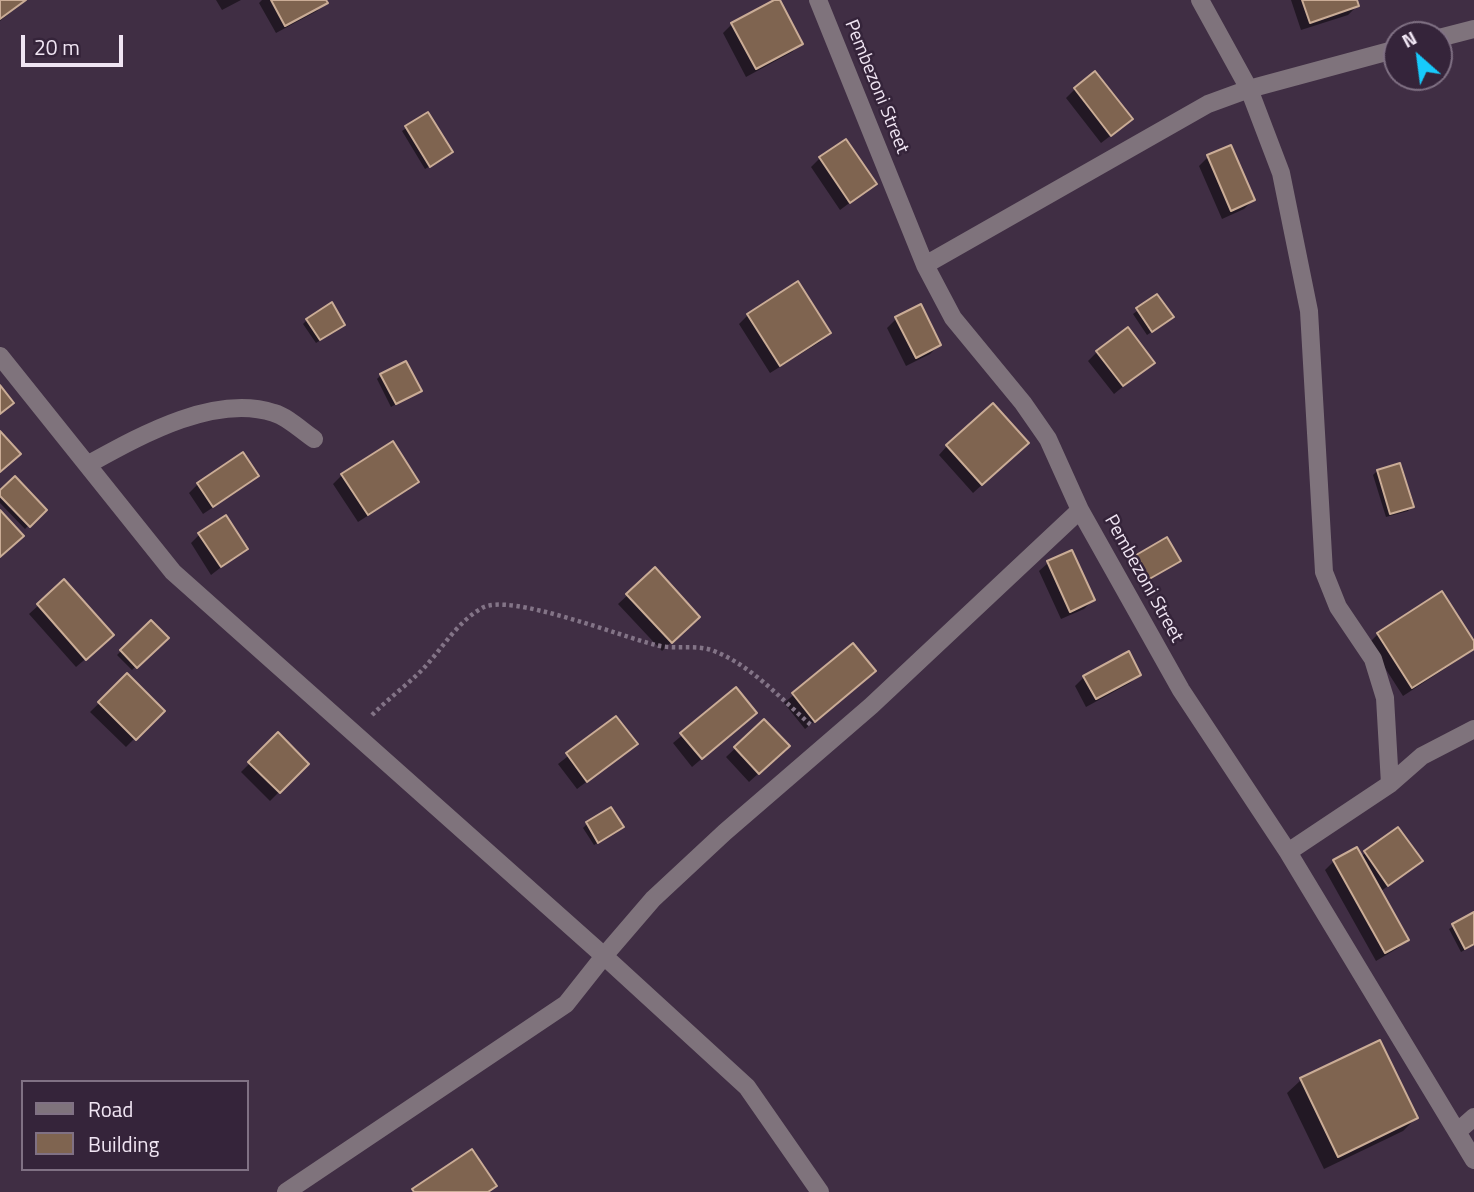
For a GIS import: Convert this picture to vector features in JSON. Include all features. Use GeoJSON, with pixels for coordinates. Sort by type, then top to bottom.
{"type":"FeatureCollection","features":[{"type":"Feature","properties":{"kind":"street","name":"Pembezoni Street"},"geometry":{"type":"LineString","coordinates":[[818,0],[925,265],[953,318],[1023,402],[1048,439],[1080,510],[1181,690],[1287,852],[1474,1160]]}},
{"type":"Feature","properties":{"kind":"street"},"geometry":{"type":"LineString","coordinates":[[1200,0],[1249,89],[1281,173],[1309,311],[1324,572],[1338,607],[1373,659],[1385,698],[1390,784]]}},
{"type":"Feature","properties":{"kind":"street"},"geometry":{"type":"LineString","coordinates":[[1453,34],[1474,29]]}},
{"type":"Feature","properties":{"kind":"street"},"geometry":{"type":"LineString","coordinates":[[925,265],[1208,104],[1249,89],[1383,53]]}},
{"type":"Feature","properties":{"kind":"street"},"geometry":{"type":"LineString","coordinates":[[0,356],[173,572],[747,1087],[820,1192]]}},
{"type":"Feature","properties":{"kind":"street"},"geometry":{"type":"LineString","coordinates":[[87,464],[142,435],[193,416],[237,408],[275,413],[314,439]]}},
{"type":"Feature","properties":{"kind":"street"},"geometry":{"type":"LineString","coordinates":[[286,1192],[566,1004],[653,900],[725,831],[871,706],[1080,510]]}},
{"type":"Feature","properties":{"kind":"street"},"geometry":{"type":"LineString","coordinates":[[1287,852],[1390,784],[1422,756],[1474,729]]}},
{"type":"Feature","properties":{"kind":"street"},"geometry":{"type":"LineString","coordinates":[[1457,1132],[1474,1117]]}},
{"type":"Feature","properties":{"kind":"path"},"geometry":{"type":"LineString","coordinates":[[355,734],[378,708],[400,692],[426,665],[454,631],[482,607],[497,603],[528,608],[659,646],[711,650],[742,665],[830,741]]}},
{"type":"Feature","properties":{"kind":"building"},"geometry":{"type":"Polygon","coordinates":[[[0,0],[26,0],[0,19],[0,0]]]}},
{"type":"Feature","properties":{"kind":"building"},"geometry":{"type":"Polygon","coordinates":[[[271,0],[326,0],[328,3],[285,26],[271,0]]]}},
{"type":"Feature","properties":{"kind":"building"},"geometry":{"type":"Polygon","coordinates":[[[774,0],[780,0],[803,44],[756,69],[731,23],[774,0]]]}},
{"type":"Feature","properties":{"kind":"building"},"geometry":{"type":"Polygon","coordinates":[[[1302,0],[1357,0],[1359,6],[1310,23],[1302,0]]]}},
{"type":"Feature","properties":{"kind":"building"},"geometry":{"type":"Polygon","coordinates":[[[1095,71],[1133,119],[1111,136],[1074,88],[1095,71]]]}},
{"type":"Feature","properties":{"kind":"building"},"geometry":{"type":"Polygon","coordinates":[[[428,112],[453,152],[430,167],[405,126],[428,112]]]}},
{"type":"Feature","properties":{"kind":"building"},"geometry":{"type":"Polygon","coordinates":[[[846,139],[877,184],[850,203],[819,157],[846,139]]]}},
{"type":"Feature","properties":{"kind":"building"},"geometry":{"type":"Polygon","coordinates":[[[1231,145],[1255,200],[1231,211],[1207,155],[1231,145]]]}},
{"type":"Feature","properties":{"kind":"building"},"geometry":{"type":"Polygon","coordinates":[[[798,281],[831,333],[780,366],[747,314],[798,281]]]}},
{"type":"Feature","properties":{"kind":"building"},"geometry":{"type":"Polygon","coordinates":[[[1157,294],[1174,317],[1152,332],[1136,308],[1157,294]]]}},
{"type":"Feature","properties":{"kind":"building"},"geometry":{"type":"Polygon","coordinates":[[[332,302],[345,325],[320,340],[306,319],[332,302]]]}},
{"type":"Feature","properties":{"kind":"building"},"geometry":{"type":"Polygon","coordinates":[[[921,304],[941,345],[916,358],[895,317],[921,304]]]}},
{"type":"Feature","properties":{"kind":"building"},"geometry":{"type":"Polygon","coordinates":[[[1128,327],[1155,363],[1123,386],[1096,351],[1128,327]]]}},
{"type":"Feature","properties":{"kind":"building"},"geometry":{"type":"Polygon","coordinates":[[[406,361],[422,391],[396,404],[380,374],[406,361]]]}},
{"type":"Feature","properties":{"kind":"building"},"geometry":{"type":"Polygon","coordinates":[[[0,385],[14,403],[0,414],[0,385]]]}},
{"type":"Feature","properties":{"kind":"building"},"geometry":{"type":"Polygon","coordinates":[[[993,403],[1029,443],[982,485],[946,445],[993,403]]]}},
{"type":"Feature","properties":{"kind":"building"},"geometry":{"type":"Polygon","coordinates":[[[0,431],[21,454],[0,472],[0,431]]]}},
{"type":"Feature","properties":{"kind":"building"},"geometry":{"type":"Polygon","coordinates":[[[393,441],[419,482],[368,515],[341,474],[393,441]]]}},
{"type":"Feature","properties":{"kind":"building"},"geometry":{"type":"Polygon","coordinates":[[[243,452],[259,476],[213,507],[197,483],[243,452]]]}},
{"type":"Feature","properties":{"kind":"building"},"geometry":{"type":"Polygon","coordinates":[[[1400,463],[1414,507],[1390,514],[1377,470],[1400,463]]]}},
{"type":"Feature","properties":{"kind":"building"},"geometry":{"type":"Polygon","coordinates":[[[15,476],[47,510],[30,527],[0,496],[0,490],[15,476]]]}},
{"type":"Feature","properties":{"kind":"building"},"geometry":{"type":"Polygon","coordinates":[[[0,510],[24,536],[0,557],[0,510]]]}},
{"type":"Feature","properties":{"kind":"building"},"geometry":{"type":"Polygon","coordinates":[[[226,515],[248,549],[221,567],[198,533],[226,515]]]}},
{"type":"Feature","properties":{"kind":"building"},"geometry":{"type":"Polygon","coordinates":[[[1167,537],[1181,561],[1144,582],[1131,558],[1167,537]]]}},
{"type":"Feature","properties":{"kind":"building"},"geometry":{"type":"Polygon","coordinates":[[[1072,550],[1095,600],[1070,612],[1047,561],[1072,550]]]}},
{"type":"Feature","properties":{"kind":"building"},"geometry":{"type":"Polygon","coordinates":[[[655,567],[700,617],[672,643],[626,594],[655,567]]]}},
{"type":"Feature","properties":{"kind":"building"},"geometry":{"type":"Polygon","coordinates":[[[64,579],[114,635],[86,660],[37,604],[64,579]]]}},
{"type":"Feature","properties":{"kind":"building"},"geometry":{"type":"Polygon","coordinates":[[[1442,591],[1474,641],[1474,649],[1412,688],[1377,633],[1442,591]]]}},
{"type":"Feature","properties":{"kind":"building"},"geometry":{"type":"Polygon","coordinates":[[[151,620],[169,638],[137,668],[120,650],[151,620]]]}},
{"type":"Feature","properties":{"kind":"building"},"geometry":{"type":"Polygon","coordinates":[[[853,643],[876,671],[815,722],[792,693],[853,643]]]}},
{"type":"Feature","properties":{"kind":"building"},"geometry":{"type":"Polygon","coordinates":[[[1129,651],[1141,675],[1096,699],[1083,676],[1129,651]]]}},
{"type":"Feature","properties":{"kind":"building"},"geometry":{"type":"Polygon","coordinates":[[[127,673],[165,711],[136,740],[98,702],[127,673]]]}},
{"type":"Feature","properties":{"kind":"building"},"geometry":{"type":"Polygon","coordinates":[[[736,687],[757,713],[702,759],[680,733],[736,687]]]}},
{"type":"Feature","properties":{"kind":"building"},"geometry":{"type":"Polygon","coordinates":[[[616,716],[638,744],[587,782],[566,753],[616,716]]]}},
{"type":"Feature","properties":{"kind":"building"},"geometry":{"type":"Polygon","coordinates":[[[764,719],[790,746],[759,774],[734,747],[764,719]]]}},
{"type":"Feature","properties":{"kind":"building"},"geometry":{"type":"Polygon","coordinates":[[[278,732],[309,764],[280,793],[248,762],[278,732]]]}},
{"type":"Feature","properties":{"kind":"building"},"geometry":{"type":"Polygon","coordinates":[[[611,807],[624,827],[598,843],[586,822],[611,807]]]}},
{"type":"Feature","properties":{"kind":"building"},"geometry":{"type":"Polygon","coordinates":[[[1398,827],[1423,861],[1388,886],[1364,851],[1398,827]]]}},
{"type":"Feature","properties":{"kind":"building"},"geometry":{"type":"Polygon","coordinates":[[[1357,847],[1409,940],[1385,953],[1333,860],[1357,847]]]}},
{"type":"Feature","properties":{"kind":"building"},"geometry":{"type":"Polygon","coordinates":[[[1474,912],[1474,944],[1465,949],[1452,924],[1474,912]]]}},
{"type":"Feature","properties":{"kind":"building"},"geometry":{"type":"Polygon","coordinates":[[[1380,1040],[1418,1118],[1338,1157],[1300,1078],[1380,1040]]]}},
{"type":"Feature","properties":{"kind":"building"},"geometry":{"type":"Polygon","coordinates":[[[472,1149],[497,1186],[488,1192],[414,1192],[412,1189],[472,1149]]]}}]}
